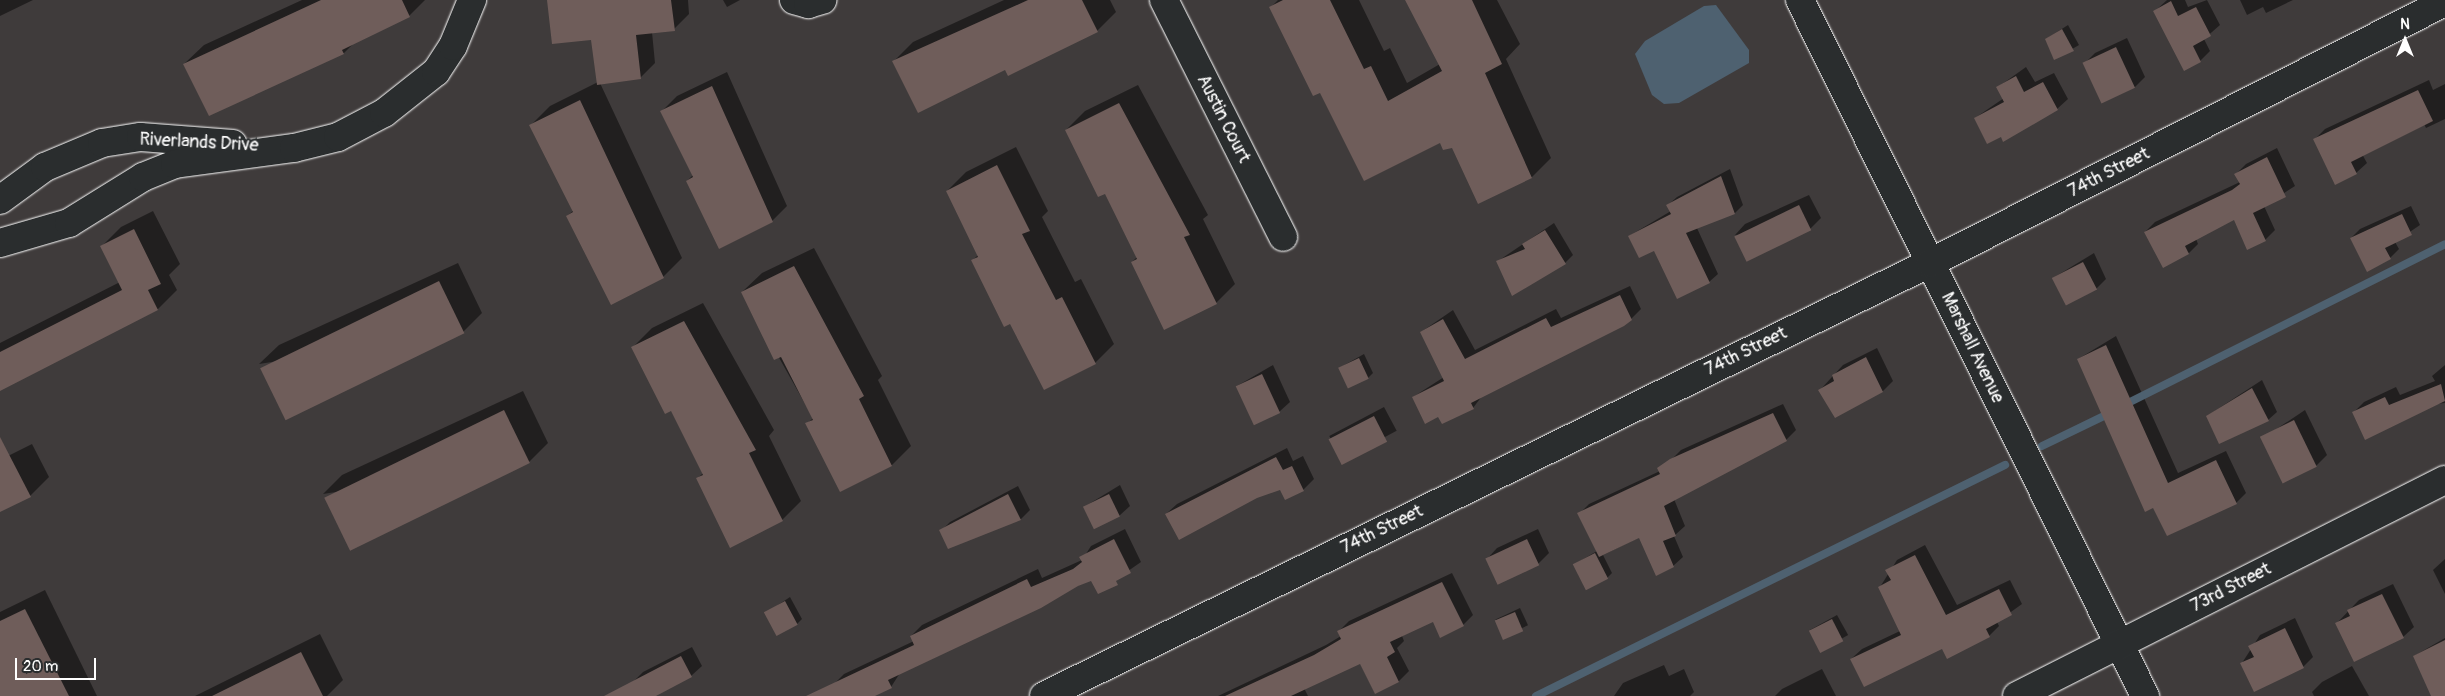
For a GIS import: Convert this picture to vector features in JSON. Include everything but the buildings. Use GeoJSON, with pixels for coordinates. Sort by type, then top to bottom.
{"type":"FeatureCollection","features":[{"type":"Feature","properties":{"kind":"street","name":"Riverlands Drive"},"geometry":{"type":"LineString","coordinates":[[0,243],[69,224],[143,177],[175,164],[294,148],[338,137],[415,92],[453,46],[472,0]]}},
{"type":"Feature","properties":{"kind":"street"},"geometry":{"type":"LineString","coordinates":[[794,0],[808,4],[822,0]]}},
{"type":"Feature","properties":{"kind":"street","name":"Austin Court"},"geometry":{"type":"LineString","coordinates":[[1164,0],[1283,237]]}},
{"type":"Feature","properties":{"kind":"street","name":"Marshall Avenue"},"geometry":{"type":"LineString","coordinates":[[1800,0],[2145,696]]}},
{"type":"Feature","properties":{"kind":"street","name":"74th Street"},"geometry":{"type":"LineString","coordinates":[[1044,696],[1930,263],[2445,2]]}},
{"type":"Feature","properties":{"kind":"street","name":"Riverlands Drive"},"geometry":{"type":"LineString","coordinates":[[0,200],[45,167],[102,144],[141,137],[294,148]]}},
{"type":"Feature","properties":{"kind":"street","name":"73rd Street"},"geometry":{"type":"LineString","coordinates":[[2017,696],[2445,480]]}},
{"type":"Feature","properties":{"kind":"water"},"geometry":{"type":"Polygon","coordinates":[[[1716,5],[1749,50],[1749,63],[1679,103],[1664,104],[1652,95],[1635,54],[1645,41],[1704,6],[1716,5]]]}},
{"type":"Feature","properties":{"kind":"waterway"},"geometry":{"type":"LineString","coordinates":[[2122,406],[2445,244]]}},
{"type":"Feature","properties":{"kind":"waterway"},"geometry":{"type":"LineString","coordinates":[[2042,446],[2110,413]]}},
{"type":"Feature","properties":{"kind":"waterway"},"geometry":{"type":"LineString","coordinates":[[1536,696],[2005,465]]}}]}
